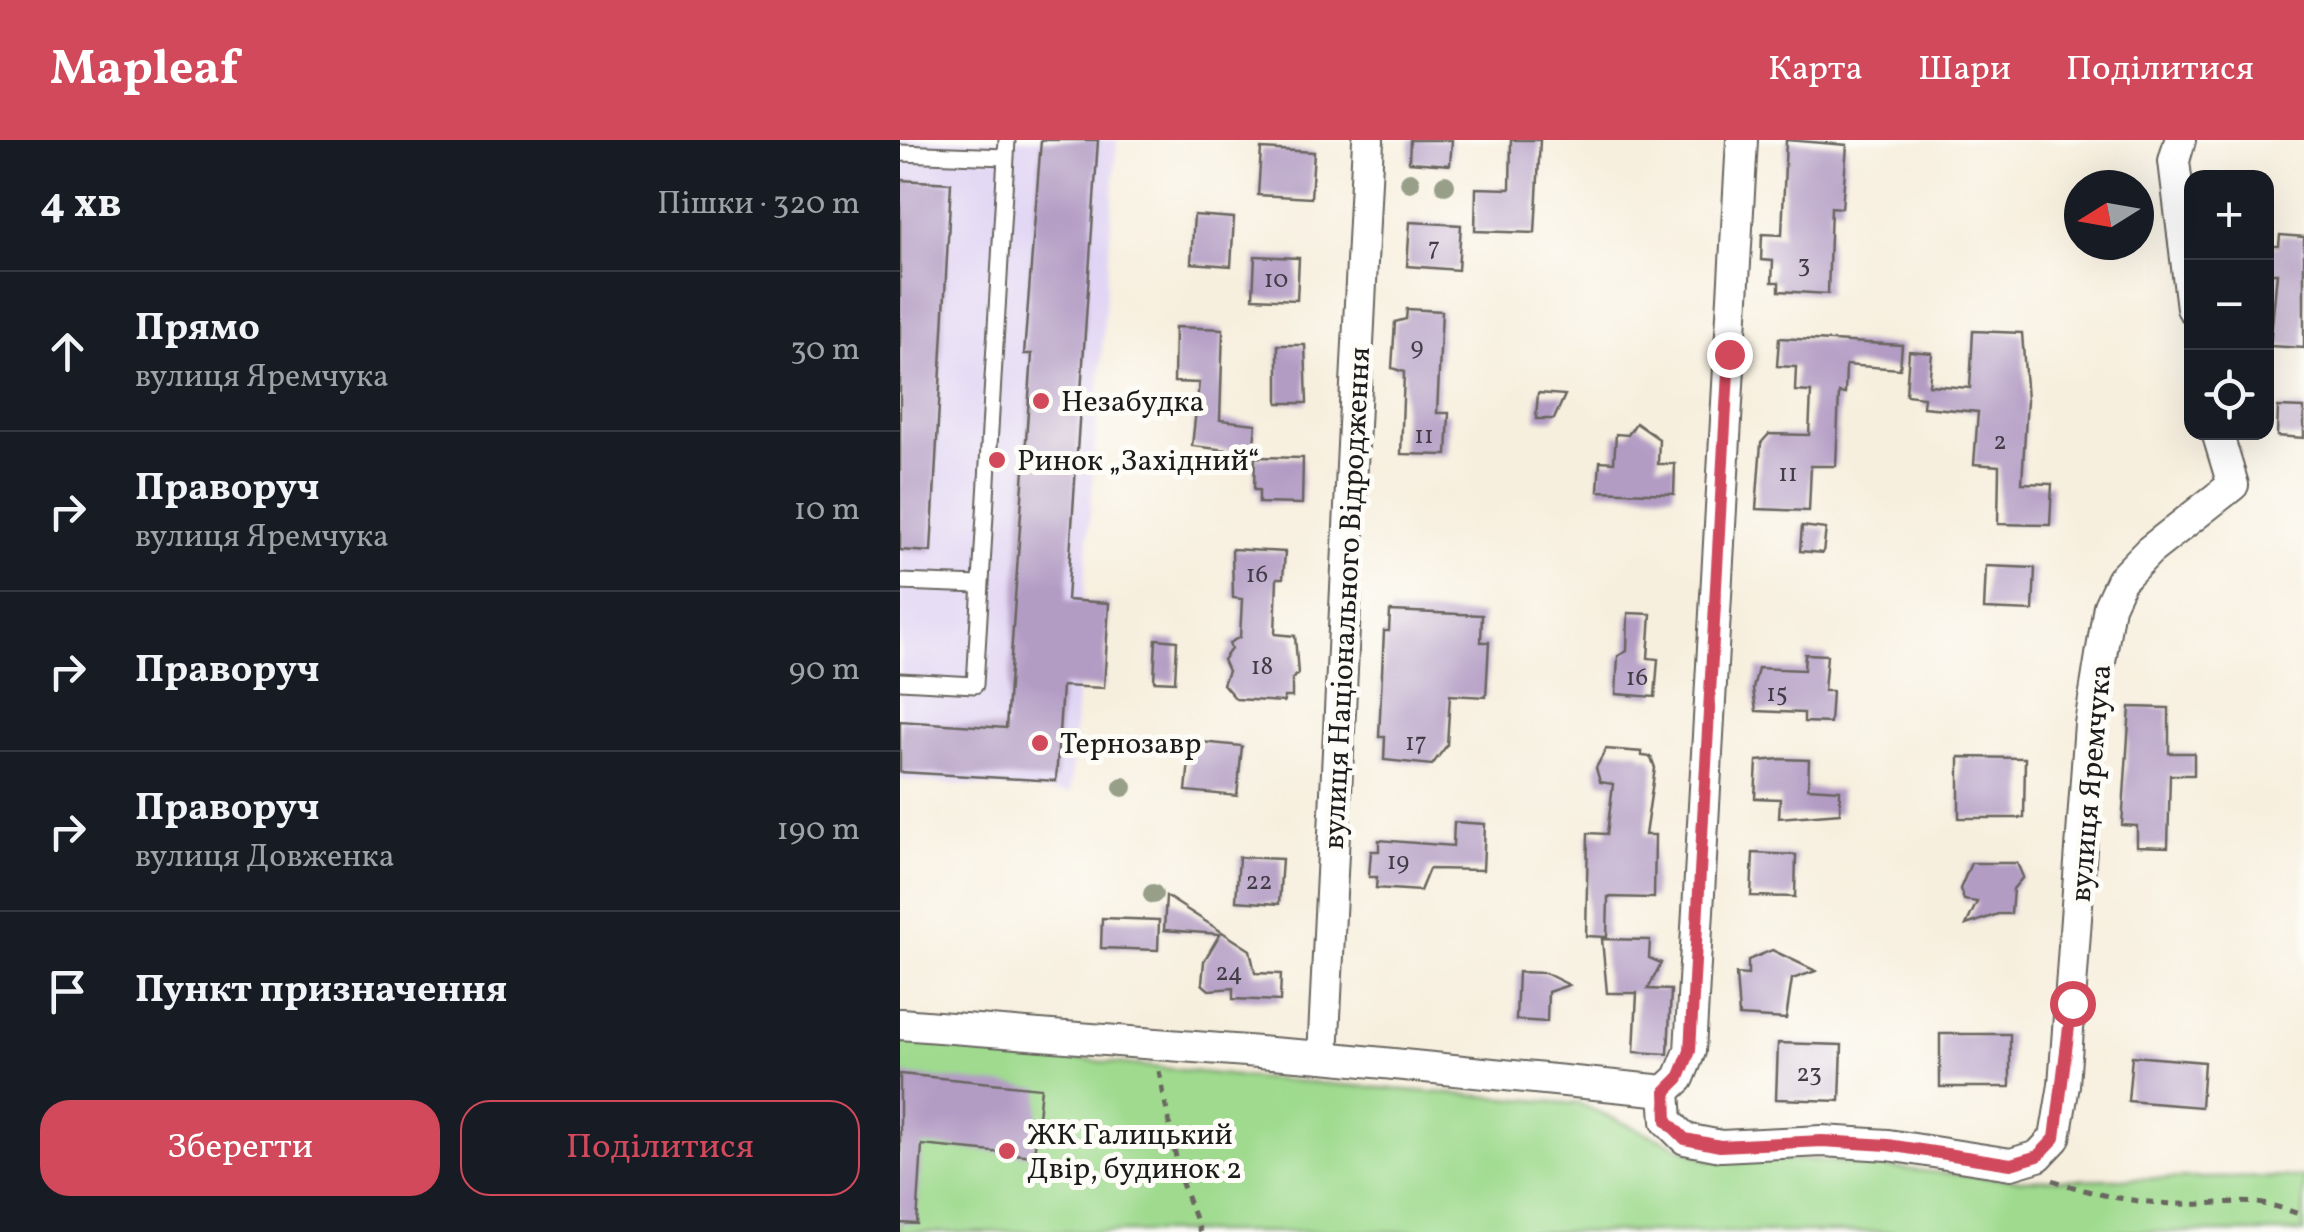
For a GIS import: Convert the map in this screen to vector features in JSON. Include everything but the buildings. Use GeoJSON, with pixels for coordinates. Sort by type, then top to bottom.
{"type":"FeatureCollection","features":[{"type":"Feature","properties":{"kind":"street","name":"вулиця Національного Відродження"},"geometry":{"type":"LineString","coordinates":[[1324,1057],[1368,140]]}},
{"type":"Feature","properties":{"kind":"street"},"geometry":{"type":"LineString","coordinates":[[1742,140],[1690,1051],[1679,1078],[1666,1091],[1667,1121],[1685,1139],[1720,1146],[1822,1141],[1888,1145],[2011,1164]]}},
{"type":"Feature","properties":{"kind":"street"},"geometry":{"type":"LineString","coordinates":[[2180,140],[2174,161],[2186,260]]}},
{"type":"Feature","properties":{"kind":"street","name":"вулиця Яремчука"},"geometry":{"type":"LineString","coordinates":[[2011,1164],[2038,1156],[2055,1138],[2072,1003],[2090,724],[2108,606],[2120,580],[2149,551],[2234,485],[2220,440]]}},
{"type":"Feature","properties":{"kind":"street"},"geometry":{"type":"LineString","coordinates":[[900,1024],[1324,1057],[1666,1091]]}},
{"type":"Feature","properties":{"kind":"lane"},"geometry":{"type":"LineString","coordinates":[[900,681],[975,685],[1006,140]]}},
{"type":"Feature","properties":{"kind":"lane"},"geometry":{"type":"LineString","coordinates":[[900,153],[1006,158]]}},
{"type":"Feature","properties":{"kind":"lane"},"geometry":{"type":"LineString","coordinates":[[900,582],[980,585]]}},
{"type":"Feature","properties":{"kind":"path"},"geometry":{"type":"LineString","coordinates":[[1154,1046],[1180,1178],[1200,1232]]}},
{"type":"Feature","properties":{"kind":"path"},"geometry":{"type":"LineString","coordinates":[[2011,1164],[2112,1199],[2179,1204],[2267,1201],[2304,1216]]}},
{"type":"Feature","properties":{"kind":"shaded area","name":"Ринок „Західний“"},"geometry":{"type":"Polygon","coordinates":[[[900,140],[1117,140],[1070,793],[900,780],[900,140]]]}},
{"type":"Feature","properties":{"kind":"green space"},"geometry":{"type":"Polygon","coordinates":[[[900,1040],[1256,1078],[1580,1104],[1709,1160],[1814,1160],[2012,1180],[2304,1177],[2304,1232],[900,1232],[900,1040]]]}},
{"type":"Feature","properties":{"kind":"place","name":"Незабудка"},"geometry":{"type":"Point","coordinates":[1041,401]}},
{"type":"Feature","properties":{"kind":"place","name":"Ринок „Західний“"},"geometry":{"type":"Point","coordinates":[997,460]}},
{"type":"Feature","properties":{"kind":"place","name":"Тернозавр"},"geometry":{"type":"Point","coordinates":[1040,743]}},
{"type":"Feature","properties":{"kind":"place","name":"ЖК Галицький Двір, будинок 2"},"geometry":{"type":"Point","coordinates":[1007,1151]}},
{"type":"Feature","properties":{"kind":"route"},"geometry":{"type":"LineString","coordinates":[[1729,354],[1690,1051],[1679,1078],[1666,1091],[1667,1121],[1685,1139],[1720,1146],[1822,1141],[1888,1145],[2011,1164],[2038,1156],[2055,1138],[2072,1003]]}}]}
